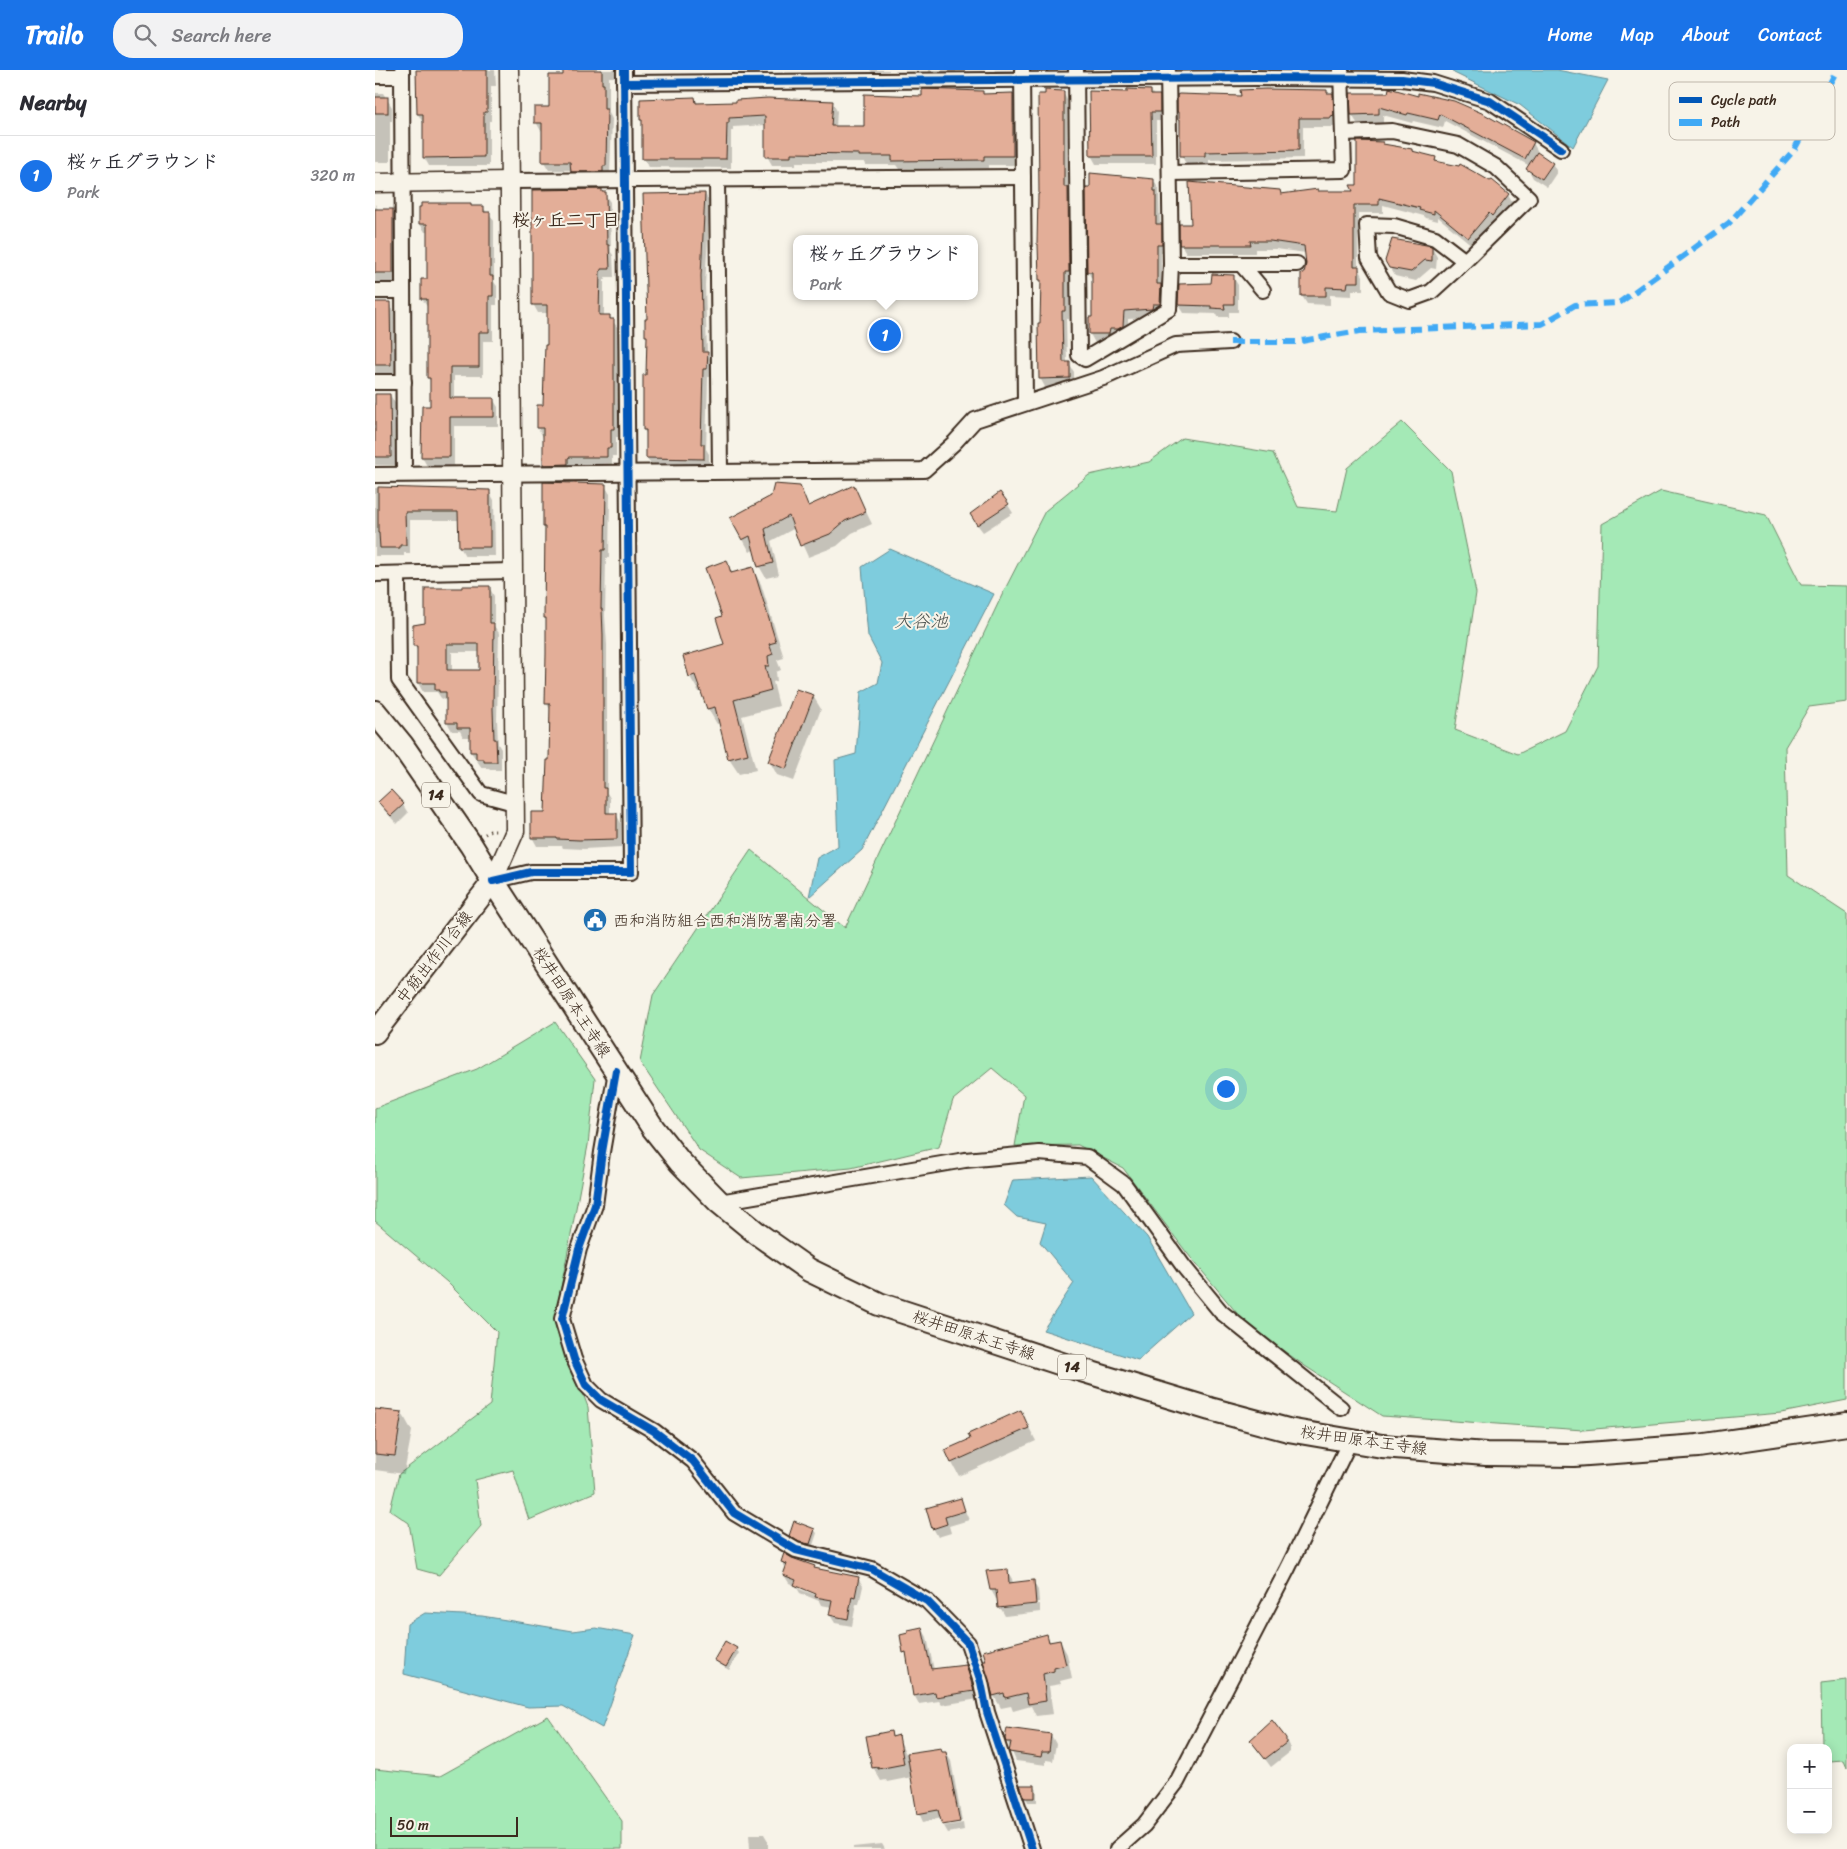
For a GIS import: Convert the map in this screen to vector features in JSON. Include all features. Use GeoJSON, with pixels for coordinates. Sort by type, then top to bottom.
{"type":"FeatureCollection","features":[{"type":"Feature","properties":{"kind":"main road","name":"桜井田原本王寺線"},"geometry":{"type":"LineString","coordinates":[[375,712],[402,745],[466,837],[653,1128],[680,1162],[719,1202],[758,1234],[809,1270],[879,1304],[1068,1366],[1210,1409],[1289,1430],[1382,1446],[1468,1453],[1574,1456],[1698,1446],[1847,1424]]}},
{"type":"Feature","properties":{"kind":"main road","name":"中筋出作川合線"},"geometry":{"type":"LineString","coordinates":[[375,1033],[493,881]]}},
{"type":"Feature","properties":{"kind":"street"},"geometry":{"type":"LineString","coordinates":[[493,881],[515,831],[509,70]]}},
{"type":"Feature","properties":{"kind":"street"},"geometry":{"type":"LineString","coordinates":[[375,76],[402,73],[404,474]]}},
{"type":"Feature","properties":{"kind":"street"},"geometry":{"type":"LineString","coordinates":[[1170,173],[1344,170],[1341,74]]}},
{"type":"Feature","properties":{"kind":"street"},"geometry":{"type":"LineString","coordinates":[[493,881],[531,872],[631,872],[624,76],[1341,74],[1403,79],[1433,77],[1490,101],[1561,150]]}},
{"type":"Feature","properties":{"kind":"street"},"geometry":{"type":"LineString","coordinates":[[1022,75],[1025,404]]}},
{"type":"Feature","properties":{"kind":"street"},"geometry":{"type":"LineString","coordinates":[[1076,75],[1079,356],[1085,359],[1169,309],[1171,264],[1168,75]]}},
{"type":"Feature","properties":{"kind":"street"},"geometry":{"type":"LineString","coordinates":[[1344,133],[1392,131],[1458,145],[1497,167],[1529,198],[1465,261],[1431,292],[1409,300],[1389,292],[1369,258],[1367,225],[1394,226],[1435,238],[1465,261]]}},
{"type":"Feature","properties":{"kind":"street"},"geometry":{"type":"LineString","coordinates":[[375,183],[1023,177]]}},
{"type":"Feature","properties":{"kind":"street"},"geometry":{"type":"LineString","coordinates":[[717,180],[720,471]]}},
{"type":"Feature","properties":{"kind":"street"},"geometry":{"type":"LineString","coordinates":[[1171,264],[1297,264]]}},
{"type":"Feature","properties":{"kind":"street"},"geometry":{"type":"LineString","coordinates":[[1241,264],[1263,290]]}},
{"type":"Feature","properties":{"kind":"street"},"geometry":{"type":"LineString","coordinates":[[375,291],[403,291]]}},
{"type":"Feature","properties":{"kind":"street"},"geometry":{"type":"LineString","coordinates":[[375,475],[924,470],[955,443],[975,420],[1103,378],[1176,345],[1230,342]]}},
{"type":"Feature","properties":{"kind":"street"},"geometry":{"type":"LineString","coordinates":[[375,382],[404,382]]}},
{"type":"Feature","properties":{"kind":"street"},"geometry":{"type":"LineString","coordinates":[[375,574],[513,571]]}},
{"type":"Feature","properties":{"kind":"street"},"geometry":{"type":"LineString","coordinates":[[398,574],[399,680],[481,794],[514,803]]}},
{"type":"Feature","properties":{"kind":"street"},"geometry":{"type":"LineString","coordinates":[[616,1071],[603,1143],[595,1205],[579,1249],[562,1319],[574,1359],[586,1385],[601,1400],[654,1431],[693,1461],[734,1514],[796,1550],[872,1569],[927,1601],[968,1643],[981,1682],[987,1712],[1031,1849]]}},
{"type":"Feature","properties":{"kind":"street"},"geometry":{"type":"LineString","coordinates":[[719,1202],[965,1160],[1039,1153],[1087,1157],[1124,1184],[1184,1266],[1221,1312],[1341,1408]]}},
{"type":"Feature","properties":{"kind":"street"},"geometry":{"type":"LineString","coordinates":[[1117,1849],[1144,1825],[1177,1782],[1288,1568],[1350,1441]]}},
{"type":"Feature","properties":{"kind":"path"},"geometry":{"type":"LineString","coordinates":[[484,836],[490,832],[499,832]]}},
{"type":"Feature","properties":{"kind":"green space"},"geometry":{"type":"Polygon","coordinates":[[[1402,422],[1451,471],[1476,593],[1455,730],[1518,754],[1565,731],[1598,666],[1602,524],[1661,491],[1766,515],[1801,585],[1847,586],[1847,702],[1809,707],[1785,747],[1788,875],[1847,914],[1847,1400],[1781,1413],[1583,1430],[1382,1416],[1305,1366],[1246,1324],[1187,1253],[1123,1168],[1078,1145],[1015,1146],[1024,1095],[992,1068],[953,1100],[939,1147],[851,1168],[741,1178],[699,1150],[640,1062],[653,995],[751,850],[845,928],[1003,593],[1045,511],[1089,475],[1149,462],[1182,438],[1273,453],[1298,507],[1337,511],[1347,468],[1402,422]]]}},
{"type":"Feature","properties":{"kind":"green space"},"geometry":{"type":"Polygon","coordinates":[[[555,1022],[595,1079],[588,1145],[555,1319],[588,1407],[595,1492],[529,1520],[513,1470],[475,1480],[481,1526],[439,1575],[417,1569],[409,1523],[390,1510],[399,1474],[490,1405],[497,1332],[447,1282],[375,1221],[375,1108],[477,1069],[555,1022]]]}},
{"type":"Feature","properties":{"kind":"green space"},"geometry":{"type":"Polygon","coordinates":[[[1847,1680],[1847,1767],[1844,1760],[1832,1761],[1832,1744],[1822,1744],[1821,1683],[1847,1680]]]}},
{"type":"Feature","properties":{"kind":"green space"},"geometry":{"type":"Polygon","coordinates":[[[548,1716],[622,1821],[622,1849],[375,1849],[375,1769],[440,1776],[548,1716]]]}},
{"type":"Feature","properties":{"kind":"water"},"geometry":{"type":"Polygon","coordinates":[[[1452,70],[1557,70],[1608,80],[1573,147],[1520,105],[1454,73],[1452,70]]]}},
{"type":"Feature","properties":{"kind":"water","name":"大谷池"},"geometry":{"type":"Polygon","coordinates":[[[890,549],[994,594],[862,850],[809,897],[817,858],[838,846],[835,760],[856,754],[861,692],[878,683],[882,663],[868,636],[862,567],[890,549]]]}},
{"type":"Feature","properties":{"kind":"water"},"geometry":{"type":"Polygon","coordinates":[[[1091,1176],[1147,1237],[1191,1313],[1138,1360],[1043,1330],[1074,1283],[1040,1242],[1046,1223],[1017,1217],[1004,1205],[1013,1180],[1091,1176]]]}},
{"type":"Feature","properties":{"kind":"water"},"geometry":{"type":"Polygon","coordinates":[[[425,1613],[482,1616],[573,1631],[596,1628],[635,1635],[602,1728],[563,1706],[528,1707],[404,1674],[407,1624],[425,1613]]]}},
{"type":"Feature","properties":{"kind":"building"},"geometry":{"type":"Polygon","coordinates":[[[416,70],[487,70],[487,112],[484,112],[484,157],[423,158],[423,114],[417,114],[416,70]]]}},
{"type":"Feature","properties":{"kind":"building"},"geometry":{"type":"Polygon","coordinates":[[[563,70],[602,70],[604,109],[607,109],[606,166],[603,166],[603,172],[571,172],[570,162],[542,162],[542,123],[534,123],[534,107],[549,107],[549,75],[563,75],[563,70]]]}},
{"type":"Feature","properties":{"kind":"building"},"geometry":{"type":"Polygon","coordinates":[[[1389,88],[1418,96],[1418,93],[1454,101],[1484,114],[1534,142],[1525,159],[1440,114],[1438,120],[1408,113],[1407,115],[1379,107],[1379,114],[1351,115],[1350,93],[1388,93],[1389,88]]]}},
{"type":"Feature","properties":{"kind":"building"},"geometry":{"type":"Polygon","coordinates":[[[922,89],[983,91],[983,94],[1013,93],[1013,156],[984,156],[984,160],[892,161],[892,156],[859,156],[859,154],[791,153],[791,157],[765,157],[765,116],[729,118],[729,123],[727,123],[726,159],[642,159],[640,99],[695,97],[696,103],[736,102],[736,100],[768,98],[833,101],[831,126],[864,126],[864,94],[922,96],[922,89]]]}},
{"type":"Feature","properties":{"kind":"building"},"geometry":{"type":"Polygon","coordinates":[[[1127,89],[1151,90],[1151,95],[1160,95],[1160,112],[1151,112],[1152,156],[1090,156],[1089,91],[1127,92],[1127,89]]]}},
{"type":"Feature","properties":{"kind":"building"},"geometry":{"type":"Polygon","coordinates":[[[1045,90],[1064,91],[1064,187],[1068,187],[1069,272],[1065,272],[1065,311],[1062,311],[1063,362],[1070,362],[1070,378],[1039,379],[1038,323],[1040,323],[1041,280],[1039,280],[1037,244],[1039,194],[1038,94],[1045,94],[1045,90]]]}},
{"type":"Feature","properties":{"kind":"building"},"geometry":{"type":"Polygon","coordinates":[[[1240,90],[1327,90],[1327,93],[1333,93],[1334,115],[1331,118],[1299,118],[1299,150],[1205,152],[1205,156],[1180,156],[1180,119],[1179,112],[1177,112],[1177,95],[1241,96],[1240,90]]]}},
{"type":"Feature","properties":{"kind":"building"},"geometry":{"type":"Polygon","coordinates":[[[375,97],[388,97],[388,113],[375,113],[375,97]]]}},
{"type":"Feature","properties":{"kind":"building"},"geometry":{"type":"Polygon","coordinates":[[[1357,141],[1383,142],[1383,144],[1412,149],[1412,151],[1436,157],[1435,161],[1459,166],[1460,164],[1490,181],[1492,180],[1509,194],[1492,216],[1489,213],[1468,238],[1434,210],[1434,214],[1419,210],[1420,208],[1379,198],[1379,205],[1354,205],[1354,266],[1359,266],[1359,282],[1348,282],[1347,288],[1326,287],[1326,296],[1301,296],[1301,273],[1304,273],[1306,264],[1304,246],[1270,241],[1250,241],[1251,245],[1179,245],[1179,224],[1191,224],[1189,182],[1280,190],[1281,194],[1318,189],[1318,191],[1353,191],[1350,185],[1357,185],[1357,141]]]}},
{"type":"Feature","properties":{"kind":"building"},"geometry":{"type":"Polygon","coordinates":[[[1537,152],[1553,163],[1542,179],[1526,169],[1537,152]]]}},
{"type":"Feature","properties":{"kind":"building"},"geometry":{"type":"Polygon","coordinates":[[[1090,173],[1154,179],[1156,224],[1162,224],[1162,245],[1157,245],[1157,284],[1161,284],[1160,304],[1153,304],[1152,309],[1124,311],[1123,326],[1118,329],[1110,329],[1109,334],[1089,334],[1089,317],[1092,317],[1092,272],[1087,272],[1086,188],[1090,188],[1090,173]]]}},
{"type":"Feature","properties":{"kind":"building"},"geometry":{"type":"Polygon","coordinates":[[[602,189],[602,192],[606,192],[607,245],[609,245],[610,269],[601,269],[600,271],[599,315],[610,315],[610,319],[614,319],[614,429],[611,429],[611,448],[607,448],[607,457],[570,457],[568,458],[568,464],[543,465],[543,428],[537,428],[537,405],[543,405],[545,345],[547,345],[547,305],[532,305],[532,190],[602,189]]]}},
{"type":"Feature","properties":{"kind":"building"},"geometry":{"type":"Polygon","coordinates":[[[705,193],[701,276],[703,352],[708,352],[707,369],[703,369],[701,444],[704,444],[704,459],[646,458],[646,430],[643,430],[643,375],[646,375],[647,336],[645,336],[645,319],[647,319],[643,194],[705,193]]]}},
{"type":"Feature","properties":{"kind":"building"},"geometry":{"type":"Polygon","coordinates":[[[421,203],[471,203],[471,206],[484,206],[484,212],[490,212],[490,276],[493,276],[493,296],[489,296],[489,332],[479,332],[479,367],[450,367],[450,398],[494,398],[494,417],[450,417],[450,457],[421,457],[422,406],[430,406],[430,378],[427,378],[427,299],[421,299],[421,279],[427,279],[427,224],[419,224],[419,207],[421,207],[421,203]]]}},
{"type":"Feature","properties":{"kind":"building"},"geometry":{"type":"Polygon","coordinates":[[[375,209],[393,209],[393,273],[375,273],[375,209]]]}},
{"type":"Feature","properties":{"kind":"building"},"geometry":{"type":"Polygon","coordinates":[[[1392,239],[1432,246],[1432,261],[1425,260],[1411,272],[1389,268],[1385,261],[1392,239]]]}},
{"type":"Feature","properties":{"kind":"building"},"geometry":{"type":"Polygon","coordinates":[[[1212,274],[1234,275],[1234,304],[1224,304],[1225,309],[1211,308],[1211,306],[1178,305],[1179,284],[1211,283],[1212,274]]]}},
{"type":"Feature","properties":{"kind":"building"},"geometry":{"type":"Polygon","coordinates":[[[375,302],[390,302],[391,365],[375,365],[375,302]]]}},
{"type":"Feature","properties":{"kind":"building"},"geometry":{"type":"Polygon","coordinates":[[[375,394],[390,394],[391,457],[375,457],[375,394]]]}},
{"type":"Feature","properties":{"kind":"building"},"geometry":{"type":"Polygon","coordinates":[[[543,482],[606,484],[605,550],[602,550],[601,609],[603,635],[603,788],[606,788],[606,813],[617,813],[617,839],[531,838],[531,812],[545,812],[547,760],[549,760],[550,704],[545,704],[546,618],[544,618],[545,527],[543,527],[543,482]]]}},
{"type":"Feature","properties":{"kind":"building"},"geometry":{"type":"Polygon","coordinates":[[[774,484],[800,486],[808,506],[854,485],[866,512],[845,521],[830,534],[800,546],[789,516],[765,529],[773,563],[758,567],[750,536],[742,540],[730,518],[771,496],[774,484]]]}},
{"type":"Feature","properties":{"kind":"building"},"geometry":{"type":"Polygon","coordinates":[[[378,487],[490,490],[490,547],[459,547],[458,512],[405,512],[406,545],[400,545],[400,548],[380,548],[378,533],[378,487]]]}},
{"type":"Feature","properties":{"kind":"building"},"geometry":{"type":"Polygon","coordinates":[[[1000,492],[1009,504],[977,525],[970,514],[1000,492]]]}},
{"type":"Feature","properties":{"kind":"building"},"geometry":{"type":"Polygon","coordinates":[[[727,560],[731,573],[753,567],[776,642],[769,644],[773,654],[768,656],[769,666],[765,666],[771,690],[734,700],[748,754],[728,759],[715,707],[707,709],[695,675],[689,677],[683,656],[724,644],[716,618],[722,616],[705,568],[727,560]]]}},
{"type":"Feature","properties":{"kind":"building"},"geometry":{"type":"Polygon","coordinates":[[[462,586],[490,586],[490,623],[494,623],[493,709],[497,762],[484,762],[484,759],[476,759],[476,752],[470,752],[470,728],[457,728],[457,723],[446,723],[446,692],[435,690],[435,683],[417,683],[417,646],[413,646],[413,625],[425,623],[425,588],[462,588],[462,586]],[[447,644],[447,670],[479,670],[479,644],[447,644]]]}},
{"type":"Feature","properties":{"kind":"building"},"geometry":{"type":"Polygon","coordinates":[[[796,689],[814,695],[786,769],[768,762],[796,689]]]}},
{"type":"Feature","properties":{"kind":"building"},"geometry":{"type":"Polygon","coordinates":[[[391,790],[404,804],[391,816],[378,802],[391,790]]]}},
{"type":"Feature","properties":{"kind":"building"},"geometry":{"type":"Polygon","coordinates":[[[375,1409],[402,1412],[395,1456],[375,1454],[375,1409]]]}},
{"type":"Feature","properties":{"kind":"building"},"geometry":{"type":"Polygon","coordinates":[[[1021,1410],[1029,1428],[951,1463],[945,1450],[970,1439],[968,1434],[1021,1410]]]}},
{"type":"Feature","properties":{"kind":"building"},"geometry":{"type":"Polygon","coordinates":[[[961,1498],[965,1511],[945,1517],[947,1524],[932,1529],[926,1508],[961,1498]]]}},
{"type":"Feature","properties":{"kind":"building"},"geometry":{"type":"Polygon","coordinates":[[[794,1521],[815,1529],[810,1544],[799,1542],[789,1536],[794,1521]]]}},
{"type":"Feature","properties":{"kind":"building"},"geometry":{"type":"Polygon","coordinates":[[[784,1553],[792,1558],[815,1566],[814,1568],[859,1577],[855,1597],[852,1596],[848,1619],[829,1615],[832,1600],[815,1597],[816,1594],[794,1585],[796,1580],[783,1575],[787,1564],[781,1562],[784,1553]]]}},
{"type":"Feature","properties":{"kind":"building"},"geometry":{"type":"Polygon","coordinates":[[[1008,1569],[1009,1583],[1034,1580],[1036,1604],[998,1608],[996,1590],[990,1590],[986,1571],[1008,1569]]]}},
{"type":"Feature","properties":{"kind":"building"},"geometry":{"type":"Polygon","coordinates":[[[922,1627],[931,1669],[966,1665],[974,1691],[936,1697],[935,1692],[913,1696],[906,1652],[903,1653],[900,1635],[908,1633],[908,1630],[922,1627]]]}},
{"type":"Feature","properties":{"kind":"building"},"geometry":{"type":"Polygon","coordinates":[[[1047,1634],[1049,1642],[1060,1640],[1066,1665],[1054,1668],[1054,1671],[1043,1674],[1046,1701],[1028,1704],[1026,1693],[1005,1698],[1004,1693],[993,1696],[983,1661],[986,1661],[983,1651],[1047,1634]]]}},
{"type":"Feature","properties":{"kind":"building"},"geometry":{"type":"Polygon","coordinates":[[[725,1641],[737,1648],[726,1667],[714,1660],[725,1641]]]}},
{"type":"Feature","properties":{"kind":"building"},"geometry":{"type":"Polygon","coordinates":[[[1272,1720],[1286,1738],[1286,1743],[1265,1759],[1250,1740],[1272,1720]]]}},
{"type":"Feature","properties":{"kind":"building"},"geometry":{"type":"Polygon","coordinates":[[[1007,1728],[1051,1734],[1049,1752],[1042,1752],[1041,1757],[1009,1752],[1011,1742],[1006,1742],[1005,1739],[1007,1728]]]}},
{"type":"Feature","properties":{"kind":"building"},"geometry":{"type":"Polygon","coordinates":[[[891,1731],[892,1737],[899,1735],[904,1764],[878,1769],[878,1767],[872,1768],[866,1736],[891,1731]]]}},
{"type":"Feature","properties":{"kind":"building"},"geometry":{"type":"Polygon","coordinates":[[[941,1748],[942,1752],[946,1752],[960,1822],[942,1825],[938,1810],[917,1814],[907,1753],[941,1748]]]}},
{"type":"Feature","properties":{"kind":"building"},"geometry":{"type":"Polygon","coordinates":[[[1020,1785],[1035,1785],[1035,1798],[1025,1798],[1020,1785]]]}},
{"type":"Feature","properties":{"kind":"marked path"},"geometry":{"type":"LineString","coordinates":[[1831,82],[1837,70]]}},
{"type":"Feature","properties":{"kind":"marked path"},"geometry":{"type":"LineString","coordinates":[[1230,342],[1296,342],[1359,331],[1542,324],[1575,305],[1619,303],[1729,223],[1794,150],[1799,140]]}},
{"type":"Feature","properties":{"kind":"cycle path"},"geometry":{"type":"LineString","coordinates":[[493,881],[531,872],[631,872],[624,70]]}},
{"type":"Feature","properties":{"kind":"cycle path"},"geometry":{"type":"LineString","coordinates":[[624,83],[1255,78],[1402,79],[1433,83],[1490,101],[1561,149]]}},
{"type":"Feature","properties":{"kind":"cycle path"},"geometry":{"type":"LineString","coordinates":[[616,1071],[595,1205],[579,1249],[562,1319],[574,1359],[586,1385],[601,1400],[654,1431],[693,1461],[734,1513],[796,1550],[872,1569],[927,1601],[968,1643],[981,1682],[987,1712],[1032,1849]]}},
{"type":"Feature","properties":{"kind":"place","name":"桜ヶ丘グラウンド"},"geometry":{"type":"Point","coordinates":[885,335]}},
{"type":"Feature","properties":{"kind":"place","name":"西和消防組合西和消防署南分署"},"geometry":{"type":"Point","coordinates":[595,920]}},
{"type":"Feature","properties":{"kind":"district","name":"桜ヶ丘二丁目"},"geometry":{"type":"Point","coordinates":[566,220]}}]}
